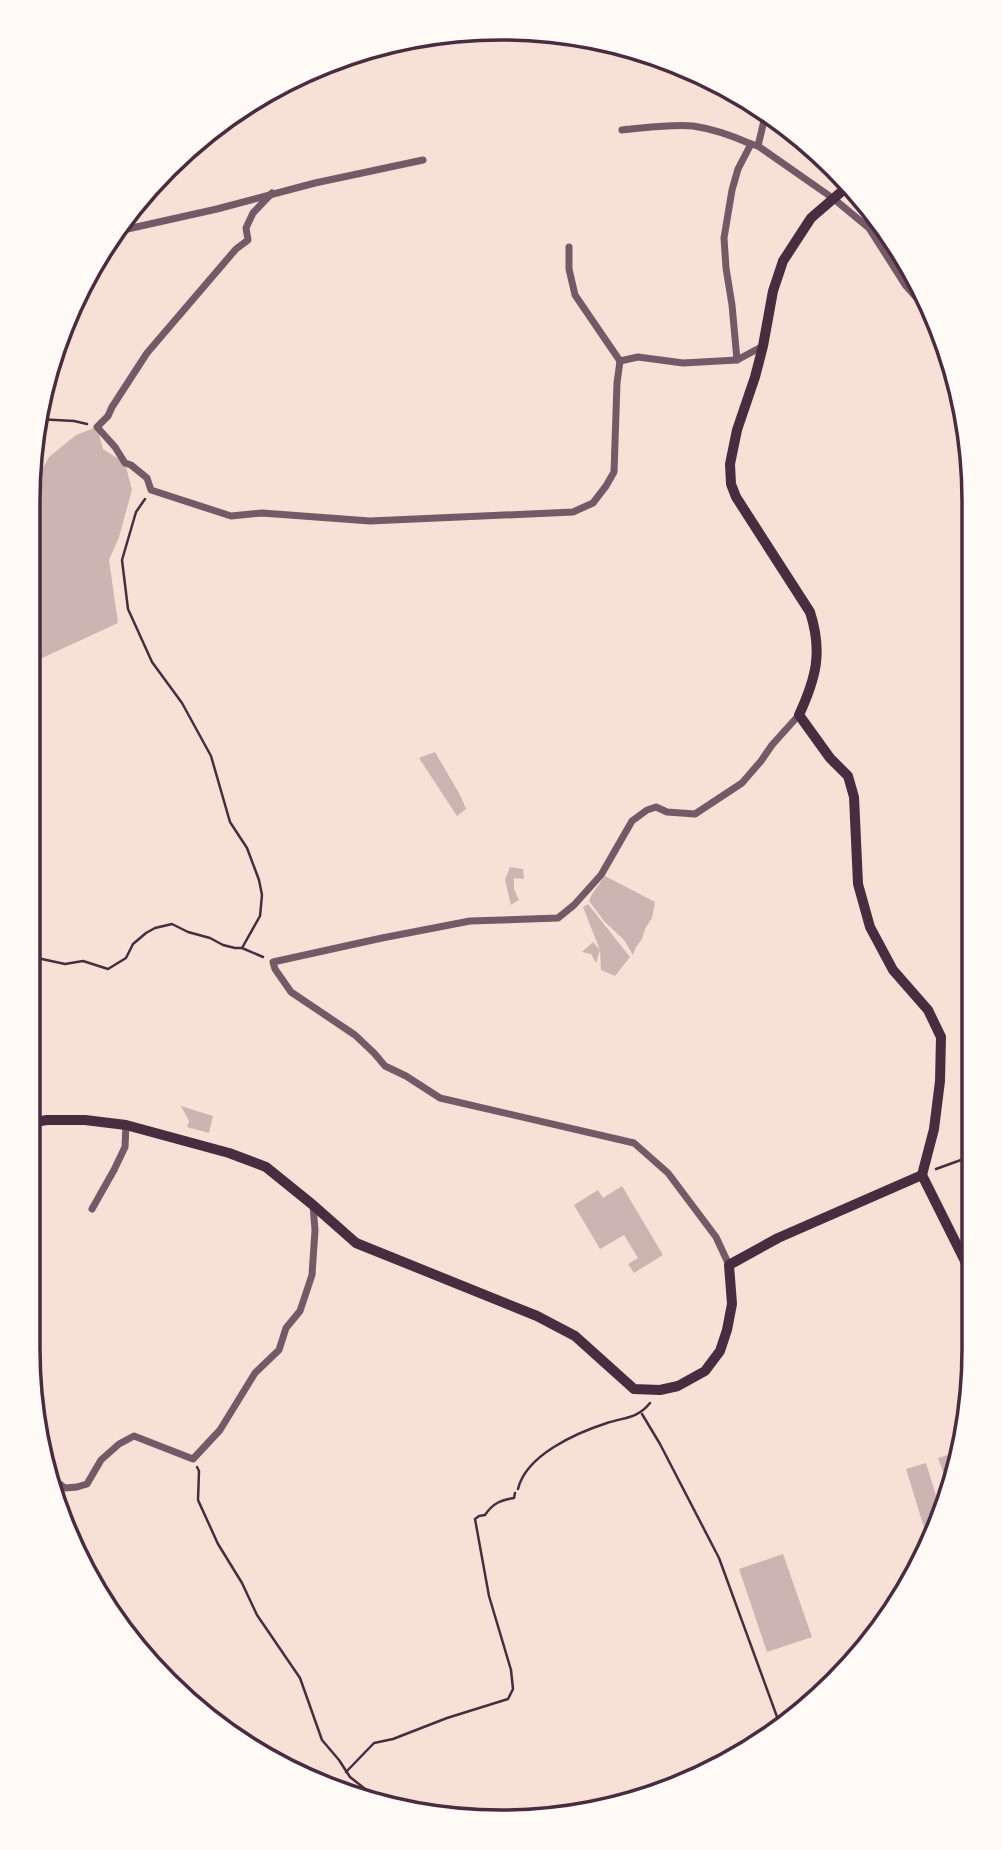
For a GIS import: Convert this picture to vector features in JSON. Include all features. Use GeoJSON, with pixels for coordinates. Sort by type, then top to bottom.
{"type":"FeatureCollection","features":[{"type":"Feature","properties":{"kind":"main road"},"geometry":{"type":"LineString","coordinates":[[842,192],[811,218],[783,261],[773,290],[755,377],[737,430],[730,464],[731,484],[736,497],[810,612],[816,632],[817,657],[812,687],[799,715],[830,758],[848,776],[854,797],[858,884],[870,927],[892,970],[928,1010],[941,1037],[940,1081],[934,1129],[922,1175],[962,1255]]}},
{"type":"Feature","properties":{"kind":"main road"},"geometry":{"type":"LineString","coordinates":[[40,1121],[85,1120],[127,1125],[229,1153],[266,1167],[356,1244],[537,1316],[575,1336],[634,1389],[660,1390],[678,1386],[705,1371],[720,1351],[727,1330],[732,1304],[729,1265],[778,1238],[922,1175]]}},
{"type":"Feature","properties":{"kind":"street"},"geometry":{"type":"LineString","coordinates":[[737,360],[724,239],[738,169],[755,145],[763,122]]}},
{"type":"Feature","properties":{"kind":"street"},"geometry":{"type":"LineString","coordinates":[[622,130],[692,126],[755,145],[834,199],[869,229],[911,292]]}},
{"type":"Feature","properties":{"kind":"street"},"geometry":{"type":"LineString","coordinates":[[130,228],[217,209],[272,193],[423,160]]}},
{"type":"Feature","properties":{"kind":"street"},"geometry":{"type":"LineString","coordinates":[[272,193],[253,214],[246,228],[248,240],[236,249],[147,353],[108,416],[97,427],[125,463],[147,478],[151,491],[232,516],[262,513],[370,521],[573,512],[593,503],[614,472],[617,376],[620,361],[575,295],[569,269],[569,247]]}},
{"type":"Feature","properties":{"kind":"street"},"geometry":{"type":"LineString","coordinates":[[620,361],[638,357],[683,363],[737,360],[763,346]]}},
{"type":"Feature","properties":{"kind":"street"},"geometry":{"type":"LineString","coordinates":[[729,1265],[716,1237],[668,1173],[634,1143],[440,1098],[385,1066],[355,1035],[291,992],[272,962],[382,937],[470,921],[558,918],[574,905],[601,875],[632,821],[656,807],[695,814],[711,804],[742,783],[799,715]]}},
{"type":"Feature","properties":{"kind":"street"},"geometry":{"type":"LineString","coordinates":[[92,1209],[125,1147],[127,1125]]}},
{"type":"Feature","properties":{"kind":"street"},"geometry":{"type":"LineString","coordinates":[[61,1485],[65,1488],[87,1484],[101,1460],[119,1444],[134,1436],[193,1459],[227,1421],[255,1373],[279,1350],[286,1328],[300,1311],[312,1275],[313,1205]]}},
{"type":"Feature","properties":{"kind":"path"},"geometry":{"type":"LineString","coordinates":[[48,420],[75,421],[97,427]]}},
{"type":"Feature","properties":{"kind":"path"},"geometry":{"type":"LineString","coordinates":[[151,491],[136,512],[122,560],[128,609],[152,662],[182,703],[211,756],[230,822],[247,848],[259,880],[262,895],[260,916],[242,948]]}},
{"type":"Feature","properties":{"kind":"path"},"geometry":{"type":"LineString","coordinates":[[40,958],[65,964],[83,961],[108,969],[126,958],[133,944],[146,933],[172,924],[223,945],[251,950],[272,962]]}},
{"type":"Feature","properties":{"kind":"path"},"geometry":{"type":"LineString","coordinates":[[922,1175],[962,1160]]}},
{"type":"Feature","properties":{"kind":"path"},"geometry":{"type":"LineString","coordinates":[[346,1772],[374,1743],[393,1739],[508,1699],[513,1689],[510,1670],[489,1596],[475,1519],[485,1515],[489,1508],[503,1499],[514,1498],[520,1479],[537,1460],[564,1441],[587,1429],[642,1414],[660,1390]]}},
{"type":"Feature","properties":{"kind":"path"},"geometry":{"type":"LineString","coordinates":[[642,1414],[719,1558],[777,1718]]}},
{"type":"Feature","properties":{"kind":"path"},"geometry":{"type":"LineString","coordinates":[[193,1459],[199,1471],[198,1500],[219,1544],[257,1615],[300,1678],[322,1740],[350,1777],[365,1789]]}},
{"type":"Feature","properties":{"kind":"building"},"geometry":{"type":"Polygon","coordinates":[[[97,427],[103,449],[125,463],[132,490],[119,537],[109,560],[118,623],[40,659],[41,471],[49,457],[76,435],[97,427]]]}},
{"type":"Feature","properties":{"kind":"building"},"geometry":{"type":"Polygon","coordinates":[[[435,752],[466,809],[457,816],[419,758],[435,752]]]}},
{"type":"Feature","properties":{"kind":"building"},"geometry":{"type":"Polygon","coordinates":[[[510,867],[523,869],[524,879],[514,878],[514,889],[519,900],[511,905],[505,880],[510,867]]]}},
{"type":"Feature","properties":{"kind":"building"},"geometry":{"type":"Polygon","coordinates":[[[605,876],[655,902],[652,918],[633,955],[624,940],[604,921],[589,901],[605,876]]]}},
{"type":"Feature","properties":{"kind":"building"},"geometry":{"type":"Polygon","coordinates":[[[588,904],[630,957],[615,976],[601,970],[600,950],[583,907],[588,904]]]}},
{"type":"Feature","properties":{"kind":"building"},"geometry":{"type":"Polygon","coordinates":[[[593,942],[600,950],[596,963],[591,954],[582,952],[593,942]]]}},
{"type":"Feature","properties":{"kind":"building"},"geometry":{"type":"Polygon","coordinates":[[[181,1106],[213,1116],[209,1133],[187,1127],[189,1121],[181,1106]]]}},
{"type":"Feature","properties":{"kind":"building"},"geometry":{"type":"Polygon","coordinates":[[[622,1186],[663,1255],[634,1273],[628,1264],[638,1258],[624,1235],[600,1249],[574,1205],[598,1190],[603,1198],[622,1186]]]}},
{"type":"Feature","properties":{"kind":"building"},"geometry":{"type":"Polygon","coordinates":[[[949,1455],[944,1474],[938,1458],[949,1455]]]}},
{"type":"Feature","properties":{"kind":"building"},"geometry":{"type":"Polygon","coordinates":[[[926,1463],[937,1498],[925,1530],[906,1469],[926,1463]]]}},
{"type":"Feature","properties":{"kind":"building"},"geometry":{"type":"Polygon","coordinates":[[[783,1554],[812,1637],[767,1652],[739,1569],[783,1554]]]}}]}
